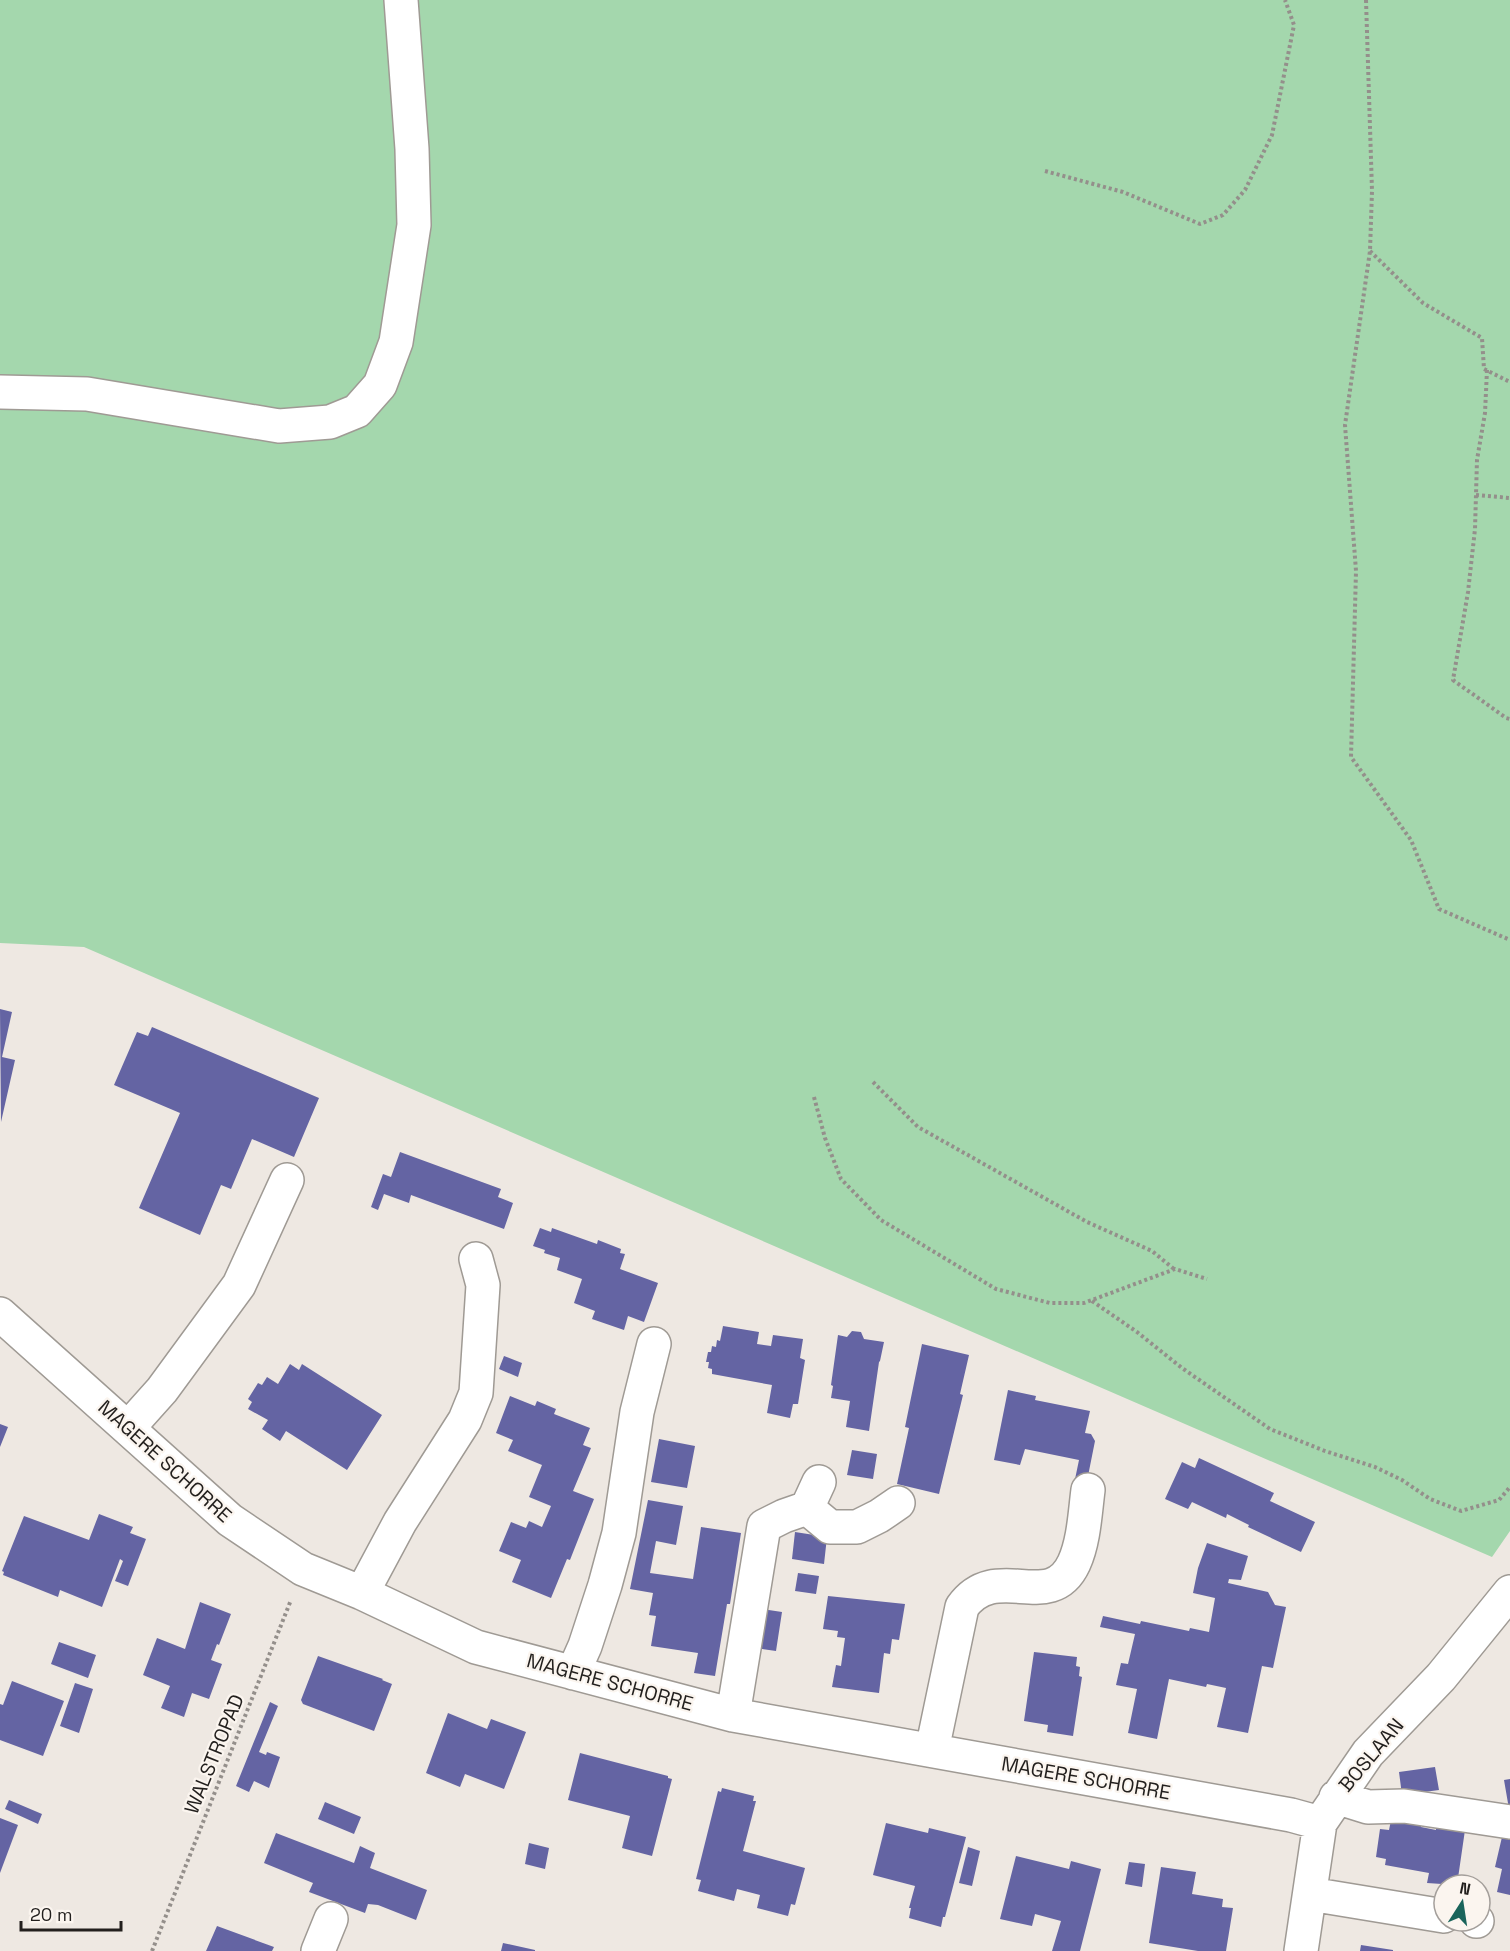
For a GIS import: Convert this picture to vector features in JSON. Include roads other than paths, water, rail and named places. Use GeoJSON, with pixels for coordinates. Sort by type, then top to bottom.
{"type":"FeatureCollection","features":[{"type":"Feature","properties":{"kind":"street"},"geometry":{"type":"LineString","coordinates":[[0,392],[87,394],[279,426],[330,422],[357,411],[380,385],[396,342],[414,225],[412,149],[401,0]]}},
{"type":"Feature","properties":{"kind":"street"},"geometry":{"type":"LineString","coordinates":[[128,1428],[162,1390],[238,1285],[287,1180]]}},
{"type":"Feature","properties":{"kind":"street"},"geometry":{"type":"LineString","coordinates":[[362,1593],[400,1522],[465,1420],[476,1393],[483,1285],[477,1259]]}},
{"type":"Feature","properties":{"kind":"street","name":"MAGERE SCHORRE"},"geometry":{"type":"LineString","coordinates":[[0,1314],[230,1520],[303,1569],[362,1593],[476,1647],[733,1715],[1291,1815],[1328,1810],[1404,1806],[1510,1822]]}},
{"type":"Feature","properties":{"kind":"street"},"geometry":{"type":"LineString","coordinates":[[573,1673],[585,1646],[619,1533],[637,1412],[654,1344]]}},
{"type":"Feature","properties":{"kind":"street"},"geometry":{"type":"LineString","coordinates":[[932,1750],[962,1607],[970,1596],[981,1589],[1014,1585],[1036,1589],[1053,1585],[1066,1575],[1074,1563],[1079,1544],[1088,1490]]}},
{"type":"Feature","properties":{"kind":"street"},"geometry":{"type":"LineString","coordinates":[[733,1715],[764,1526],[813,1495],[830,1527],[857,1527],[898,1503]]}},
{"type":"Feature","properties":{"kind":"street","name":"BOSLAAN"},"geometry":{"type":"LineString","coordinates":[[1301,1951],[1310,1894],[1328,1810],[1368,1752],[1441,1677],[1510,1592]]}},
{"type":"Feature","properties":{"kind":"street"},"geometry":{"type":"LineString","coordinates":[[1310,1894],[1432,1914]]}},
{"type":"Feature","properties":{"kind":"street"},"geometry":{"type":"LineString","coordinates":[[318,1951],[331,1919]]}}]}
